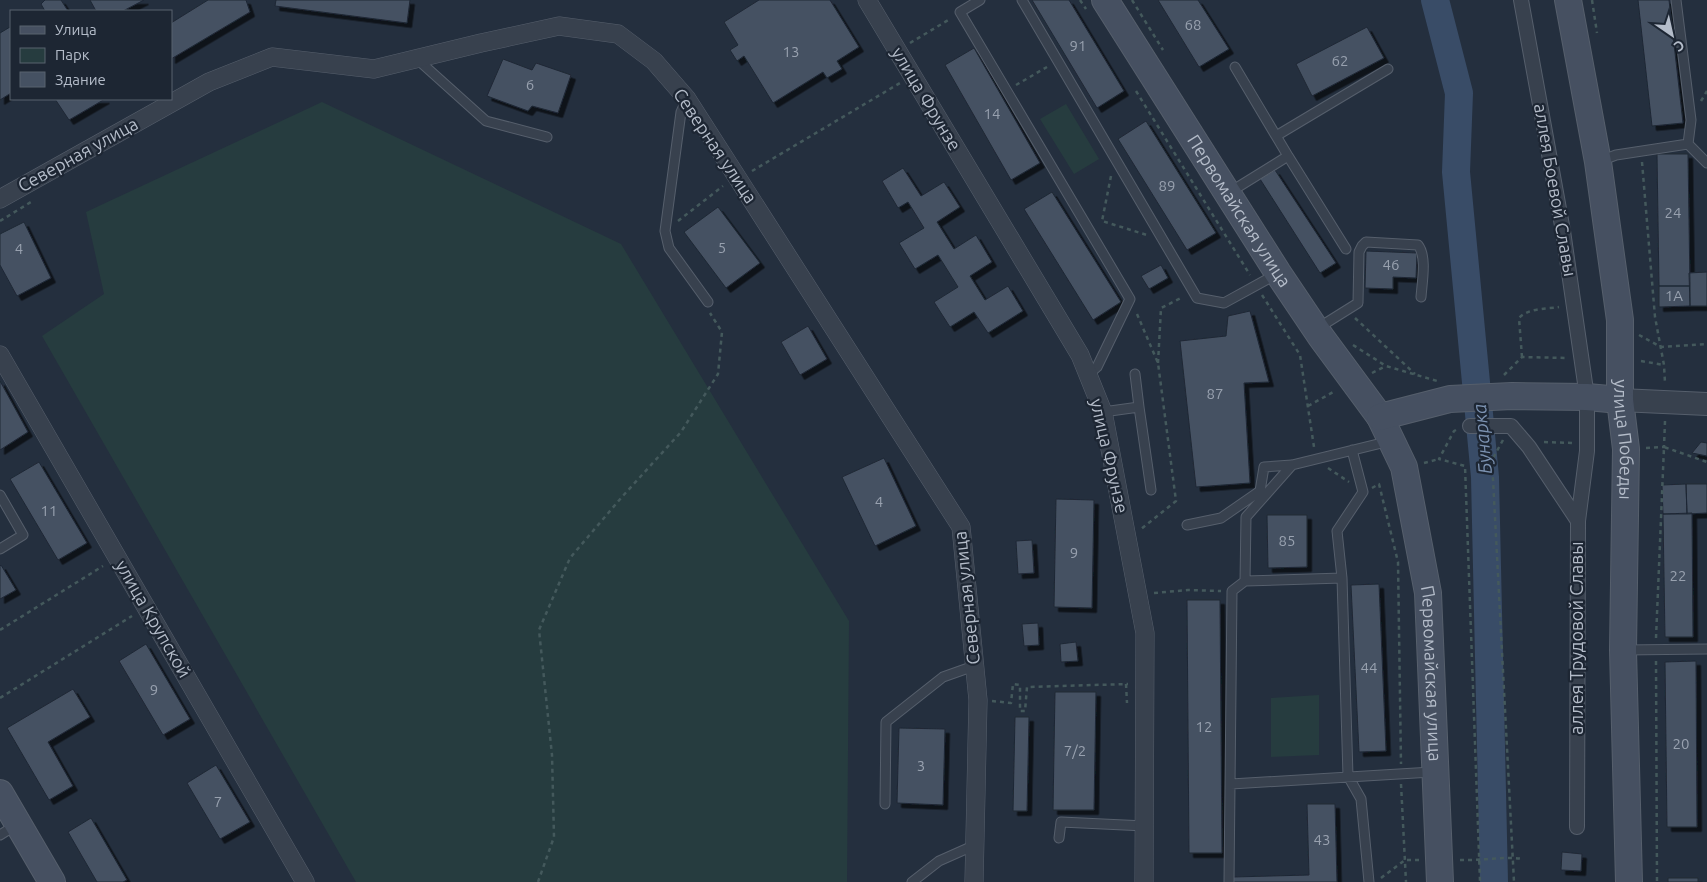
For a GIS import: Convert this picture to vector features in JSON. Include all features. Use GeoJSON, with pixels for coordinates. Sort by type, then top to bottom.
{"type":"FeatureCollection","features":[{"type":"Feature","properties":{"kind":"main road","name":"улица Победы"},"geometry":{"type":"LineString","coordinates":[[1568,0],[1598,162],[1620,320],[1620,400],[1626,449],[1622,650],[1629,882]]}},
{"type":"Feature","properties":{"kind":"main road","name":"Первомайская улица"},"geometry":{"type":"LineString","coordinates":[[1098,8],[1227,194],[1267,279],[1316,330],[1380,418],[1404,467],[1428,593],[1440,882]]}},
{"type":"Feature","properties":{"kind":"main road"},"geometry":{"type":"LineString","coordinates":[[1380,418],[1445,390],[1506,387],[1587,389],[1620,400]]}},
{"type":"Feature","properties":{"kind":"main road"},"geometry":{"type":"LineString","coordinates":[[0,793],[9,829],[52,882]]}},
{"type":"Feature","properties":{"kind":"street","name":"улица Фрунзе"},"geometry":{"type":"LineString","coordinates":[[867,0],[1080,355],[1103,412],[1145,633],[1144,882]]}},
{"type":"Feature","properties":{"kind":"street","name":"аллея Боевой Славы"},"geometry":{"type":"LineString","coordinates":[[1521,0],[1563,231],[1587,389]]}},
{"type":"Feature","properties":{"kind":"street","name":"Северная улица"},"geometry":{"type":"LineString","coordinates":[[0,199],[209,82],[272,57],[374,69],[559,26],[618,34],[654,61],[687,99],[961,527],[978,700],[974,882]]}},
{"type":"Feature","properties":{"kind":"street","name":"улица Крупской"},"geometry":{"type":"LineString","coordinates":[[0,355],[305,882]]}},
{"type":"Feature","properties":{"kind":"street","name":"аллея Трудовой Славы"},"geometry":{"type":"LineString","coordinates":[[1577,827],[1578,521],[1587,450],[1587,389]]}},
{"type":"Feature","properties":{"kind":"street"},"geometry":{"type":"LineString","coordinates":[[1620,400],[1707,404]]}},
{"type":"Feature","properties":{"kind":"street"},"geometry":{"type":"LineString","coordinates":[[1470,426],[1492,424],[1511,426],[1529,446],[1578,521]]}},
{"type":"Feature","properties":{"kind":"lane"},"geometry":{"type":"LineString","coordinates":[[980,0],[960,12],[1130,299],[1097,367],[1088,375]]}},
{"type":"Feature","properties":{"kind":"lane"},"geometry":{"type":"LineString","coordinates":[[1022,0],[1197,298],[1224,303],[1267,279]]}},
{"type":"Feature","properties":{"kind":"lane"},"geometry":{"type":"LineString","coordinates":[[1676,0],[1691,120],[1688,144]]}},
{"type":"Feature","properties":{"kind":"lane"},"geometry":{"type":"LineString","coordinates":[[417,58],[486,121],[547,138]]}},
{"type":"Feature","properties":{"kind":"lane"},"geometry":{"type":"LineString","coordinates":[[1234,67],[1346,249]]}},
{"type":"Feature","properties":{"kind":"lane"},"geometry":{"type":"LineString","coordinates":[[1276,136],[1388,69]]}},
{"type":"Feature","properties":{"kind":"lane"},"geometry":{"type":"LineString","coordinates":[[687,99],[681,112],[665,232],[669,248],[708,302]]}},
{"type":"Feature","properties":{"kind":"lane"},"geometry":{"type":"LineString","coordinates":[[1598,162],[1616,155],[1688,144]]}},
{"type":"Feature","properties":{"kind":"lane"},"geometry":{"type":"LineString","coordinates":[[1688,144],[1707,164]]}},
{"type":"Feature","properties":{"kind":"lane"},"geometry":{"type":"LineString","coordinates":[[1227,194],[1288,156]]}},
{"type":"Feature","properties":{"kind":"lane"},"geometry":{"type":"LineString","coordinates":[[1316,330],[1358,303],[1359,252],[1366,242],[1418,245],[1422,250],[1423,257],[1422,297]]}},
{"type":"Feature","properties":{"kind":"lane"},"geometry":{"type":"LineString","coordinates":[[1135,374],[1151,490]]}},
{"type":"Feature","properties":{"kind":"lane"},"geometry":{"type":"LineString","coordinates":[[1103,412],[1139,407]]}},
{"type":"Feature","properties":{"kind":"lane"},"geometry":{"type":"LineString","coordinates":[[1188,525],[1221,518],[1260,491],[1264,467],[1292,465],[1316,460],[1392,440]]}},
{"type":"Feature","properties":{"kind":"lane"},"geometry":{"type":"LineString","coordinates":[[1352,450],[1363,492],[1337,530],[1342,578],[1348,776],[1361,799],[1369,882]]}},
{"type":"Feature","properties":{"kind":"lane"},"geometry":{"type":"LineString","coordinates":[[1245,581],[1246,516],[1292,465]]}},
{"type":"Feature","properties":{"kind":"lane"},"geometry":{"type":"LineString","coordinates":[[0,495],[23,535],[0,549]]}},
{"type":"Feature","properties":{"kind":"lane"},"geometry":{"type":"LineString","coordinates":[[1229,882],[1232,591],[1245,581],[1342,578]]}},
{"type":"Feature","properties":{"kind":"lane"},"geometry":{"type":"LineString","coordinates":[[1622,650],[1707,648]]}},
{"type":"Feature","properties":{"kind":"lane"},"geometry":{"type":"LineString","coordinates":[[885,804],[886,722],[943,677],[974,666]]}},
{"type":"Feature","properties":{"kind":"lane"},"geometry":{"type":"LineString","coordinates":[[1231,784],[1434,772]]}},
{"type":"Feature","properties":{"kind":"lane"},"geometry":{"type":"LineString","coordinates":[[1059,838],[1061,822],[1145,826]]}},
{"type":"Feature","properties":{"kind":"lane"},"geometry":{"type":"LineString","coordinates":[[912,882],[939,861],[975,845]]}},
{"type":"Feature","properties":{"kind":"path"},"geometry":{"type":"LineString","coordinates":[[1080,0],[1098,8]]}},
{"type":"Feature","properties":{"kind":"path"},"geometry":{"type":"LineString","coordinates":[[1132,0],[1163,50]]}},
{"type":"Feature","properties":{"kind":"path"},"geometry":{"type":"LineString","coordinates":[[907,44],[960,12]]}},
{"type":"Feature","properties":{"kind":"path"},"geometry":{"type":"LineString","coordinates":[[1020,83],[1057,61]]}},
{"type":"Feature","properties":{"kind":"path"},"geometry":{"type":"LineString","coordinates":[[1132,84],[1267,279],[1300,355],[1316,460],[1363,492],[1380,484],[1398,562],[1401,775],[1406,882]]}},
{"type":"Feature","properties":{"kind":"path"},"geometry":{"type":"LineString","coordinates":[[675,224],[726,183],[738,180],[887,90]]}},
{"type":"Feature","properties":{"kind":"path"},"geometry":{"type":"LineString","coordinates":[[1641,152],[1655,318],[1664,365]]}},
{"type":"Feature","properties":{"kind":"path"},"geometry":{"type":"LineString","coordinates":[[1115,158],[1102,221],[1162,239]]}},
{"type":"Feature","properties":{"kind":"path"},"geometry":{"type":"LineString","coordinates":[[0,221],[37,198]]}},
{"type":"Feature","properties":{"kind":"path"},"geometry":{"type":"LineString","coordinates":[[1135,534],[1176,501],[1158,363],[1161,308],[1193,291]]}},
{"type":"Feature","properties":{"kind":"path"},"geometry":{"type":"LineString","coordinates":[[1130,299],[1158,363]]}},
{"type":"Feature","properties":{"kind":"path"},"geometry":{"type":"LineString","coordinates":[[538,882],[554,837],[552,755],[539,630],[570,558],[681,432],[718,374],[722,332],[706,305],[708,302]]}},
{"type":"Feature","properties":{"kind":"path"},"geometry":{"type":"LineString","coordinates":[[1506,387],[1522,357],[1519,318],[1522,314],[1530,311],[1574,305]]}},
{"type":"Feature","properties":{"kind":"path"},"geometry":{"type":"LineString","coordinates":[[1346,310],[1416,375]]}},
{"type":"Feature","properties":{"kind":"path"},"geometry":{"type":"LineString","coordinates":[[1350,343],[1386,366],[1416,375],[1445,390]]}},
{"type":"Feature","properties":{"kind":"path"},"geometry":{"type":"LineString","coordinates":[[1661,347],[1707,344]]}},
{"type":"Feature","properties":{"kind":"path"},"geometry":{"type":"LineString","coordinates":[[1522,357],[1582,358]]}},
{"type":"Feature","properties":{"kind":"path"},"geometry":{"type":"LineString","coordinates":[[1470,426],[1454,430],[1439,459],[1465,466],[1480,882]]}},
{"type":"Feature","properties":{"kind":"path"},"geometry":{"type":"LineString","coordinates":[[1511,426],[1492,460],[1514,882]]}},
{"type":"Feature","properties":{"kind":"path"},"geometry":{"type":"LineString","coordinates":[[0,630],[117,558]]}},
{"type":"Feature","properties":{"kind":"path"},"geometry":{"type":"LineString","coordinates":[[1148,594],[1188,590],[1232,591]]}},
{"type":"Feature","properties":{"kind":"path"},"geometry":{"type":"LineString","coordinates":[[0,698],[146,607]]}},
{"type":"Feature","properties":{"kind":"path"},"geometry":{"type":"LineString","coordinates":[[1011,703],[1013,684],[1020,685],[1020,711],[1025,711],[1027,687],[1126,684],[1145,686]]}},
{"type":"Feature","properties":{"kind":"path"},"geometry":{"type":"LineString","coordinates":[[1486,860],[1508,857],[1523,859]]}},
{"type":"Feature","properties":{"kind":"green space"},"geometry":{"type":"Polygon","coordinates":[[[322,102],[621,244],[849,621],[847,882],[356,882],[42,336],[104,294],[86,212],[322,102]]]}},
{"type":"Feature","properties":{"kind":"green space"},"geometry":{"type":"Polygon","coordinates":[[[1066,104],[1099,159],[1074,174],[1040,119],[1066,104]]]}},
{"type":"Feature","properties":{"kind":"green space"},"geometry":{"type":"Polygon","coordinates":[[[1319,695],[1319,755],[1271,757],[1271,698],[1319,695]]]}},
{"type":"Feature","properties":{"kind":"building"},"geometry":{"type":"Polygon","coordinates":[[[45,0],[61,0],[67,10],[44,10],[41,4],[45,0]]]}},
{"type":"Feature","properties":{"kind":"building"},"geometry":{"type":"Polygon","coordinates":[[[90,0],[144,0],[125,10],[95,10],[90,0]]]}},
{"type":"Feature","properties":{"kind":"building"},"geometry":{"type":"Polygon","coordinates":[[[208,0],[246,0],[250,12],[172,58],[172,22],[208,0]]]}},
{"type":"Feature","properties":{"kind":"building"},"geometry":{"type":"Polygon","coordinates":[[[276,0],[410,0],[407,23],[275,6],[276,0]]]}},
{"type":"Feature","properties":{"kind":"building"},"geometry":{"type":"Polygon","coordinates":[[[759,0],[830,0],[859,47],[837,61],[842,69],[827,78],[823,72],[773,103],[744,56],[737,61],[730,50],[738,45],[724,22],[759,0]]]}},
{"type":"Feature","properties":{"kind":"building"},"geometry":{"type":"Polygon","coordinates":[[[1032,0],[1069,0],[1124,91],[1097,108],[1032,0]]]}},
{"type":"Feature","properties":{"kind":"building"},"geometry":{"type":"Polygon","coordinates":[[[1158,0],[1198,0],[1229,49],[1199,67],[1158,0]]]}},
{"type":"Feature","properties":{"kind":"building"},"geometry":{"type":"Polygon","coordinates":[[[1638,0],[1669,0],[1683,123],[1652,126],[1638,0]]]}},
{"type":"Feature","properties":{"kind":"building"},"geometry":{"type":"Polygon","coordinates":[[[10,27],[10,94],[0,100],[0,33],[10,27]]]}},
{"type":"Feature","properties":{"kind":"building"},"geometry":{"type":"Polygon","coordinates":[[[1367,27],[1384,58],[1312,96],[1296,64],[1367,27]]]}},
{"type":"Feature","properties":{"kind":"building"},"geometry":{"type":"Polygon","coordinates":[[[974,48],[1040,163],[1011,180],[945,65],[974,48]]]}},
{"type":"Feature","properties":{"kind":"building"},"geometry":{"type":"Polygon","coordinates":[[[503,59],[532,70],[536,63],[571,75],[558,113],[532,106],[528,111],[487,96],[503,59]]]}},
{"type":"Feature","properties":{"kind":"building"},"geometry":{"type":"Polygon","coordinates":[[[56,100],[103,100],[69,120],[56,100]]]}},
{"type":"Feature","properties":{"kind":"building"},"geometry":{"type":"Polygon","coordinates":[[[1146,121],[1216,233],[1187,250],[1118,139],[1146,121]]]}},
{"type":"Feature","properties":{"kind":"building"},"geometry":{"type":"Polygon","coordinates":[[[1657,154],[1688,154],[1690,286],[1659,286],[1657,154]]]}},
{"type":"Feature","properties":{"kind":"building"},"geometry":{"type":"Polygon","coordinates":[[[903,168],[921,196],[944,182],[960,207],[937,222],[954,249],[976,235],[992,262],[970,276],[985,300],[1008,286],[1023,311],[988,333],[974,312],[950,327],[934,302],[958,287],[938,255],[915,269],[899,243],[924,228],[908,202],[898,208],[882,181],[903,168]]]}},
{"type":"Feature","properties":{"kind":"building"},"geometry":{"type":"Polygon","coordinates":[[[1275,170],[1336,263],[1320,273],[1260,179],[1275,170]]]}},
{"type":"Feature","properties":{"kind":"building"},"geometry":{"type":"Polygon","coordinates":[[[1052,192],[1121,302],[1093,320],[1024,209],[1052,192]]]}},
{"type":"Feature","properties":{"kind":"building"},"geometry":{"type":"Polygon","coordinates":[[[718,207],[760,263],[726,288],[684,232],[718,207]]]}},
{"type":"Feature","properties":{"kind":"building"},"geometry":{"type":"Polygon","coordinates":[[[24,222],[51,278],[17,296],[0,265],[0,234],[24,222]]]}},
{"type":"Feature","properties":{"kind":"building"},"geometry":{"type":"Polygon","coordinates":[[[1366,251],[1417,253],[1416,278],[1393,277],[1393,289],[1365,288],[1366,251]]]}},
{"type":"Feature","properties":{"kind":"building"},"geometry":{"type":"Polygon","coordinates":[[[1161,265],[1168,278],[1149,289],[1141,276],[1161,265]]]}},
{"type":"Feature","properties":{"kind":"building"},"geometry":{"type":"Polygon","coordinates":[[[1707,272],[1707,306],[1690,306],[1689,273],[1707,272]]]}},
{"type":"Feature","properties":{"kind":"building"},"geometry":{"type":"Polygon","coordinates":[[[1659,286],[1690,286],[1690,306],[1659,307],[1659,286]]]}},
{"type":"Feature","properties":{"kind":"building"},"geometry":{"type":"Polygon","coordinates":[[[1250,311],[1269,382],[1244,383],[1250,483],[1196,487],[1180,341],[1226,336],[1228,316],[1250,311]]]}},
{"type":"Feature","properties":{"kind":"building"},"geometry":{"type":"Polygon","coordinates":[[[808,326],[827,359],[800,375],[781,342],[808,326]]]}},
{"type":"Feature","properties":{"kind":"building"},"geometry":{"type":"Polygon","coordinates":[[[0,381],[28,432],[0,450],[0,381]]]}},
{"type":"Feature","properties":{"kind":"building"},"geometry":{"type":"Polygon","coordinates":[[[1701,442],[1707,443],[1707,456],[1692,453],[1701,442]]]}},
{"type":"Feature","properties":{"kind":"building"},"geometry":{"type":"Polygon","coordinates":[[[884,458],[916,526],[875,546],[842,477],[884,458]]]}},
{"type":"Feature","properties":{"kind":"building"},"geometry":{"type":"Polygon","coordinates":[[[39,462],[87,543],[58,560],[10,479],[39,462]]]}},
{"type":"Feature","properties":{"kind":"building"},"geometry":{"type":"Polygon","coordinates":[[[1686,484],[1687,514],[1663,514],[1662,485],[1686,484]]]}},
{"type":"Feature","properties":{"kind":"building"},"geometry":{"type":"Polygon","coordinates":[[[1686,484],[1707,484],[1707,513],[1687,514],[1686,484]]]}},
{"type":"Feature","properties":{"kind":"building"},"geometry":{"type":"Polygon","coordinates":[[[1056,499],[1094,500],[1092,608],[1054,607],[1056,499]]]}},
{"type":"Feature","properties":{"kind":"building"},"geometry":{"type":"Polygon","coordinates":[[[1692,513],[1693,637],[1665,637],[1663,514],[1692,513]]]}},
{"type":"Feature","properties":{"kind":"building"},"geometry":{"type":"Polygon","coordinates":[[[1267,515],[1307,515],[1307,567],[1268,568],[1267,515]]]}},
{"type":"Feature","properties":{"kind":"building"},"geometry":{"type":"Polygon","coordinates":[[[1032,540],[1034,573],[1018,574],[1016,541],[1032,540]]]}},
{"type":"Feature","properties":{"kind":"building"},"geometry":{"type":"Polygon","coordinates":[[[0,566],[16,590],[0,599],[0,566]]]}},
{"type":"Feature","properties":{"kind":"building"},"geometry":{"type":"Polygon","coordinates":[[[1379,584],[1386,751],[1359,752],[1351,585],[1379,584]]]}},
{"type":"Feature","properties":{"kind":"building"},"geometry":{"type":"Polygon","coordinates":[[[1187,600],[1220,600],[1222,853],[1189,853],[1187,600]]]}},
{"type":"Feature","properties":{"kind":"building"},"geometry":{"type":"Polygon","coordinates":[[[1038,623],[1039,645],[1024,646],[1022,624],[1038,623]]]}},
{"type":"Feature","properties":{"kind":"building"},"geometry":{"type":"Polygon","coordinates":[[[1076,642],[1078,661],[1061,662],[1060,644],[1076,642]]]}},
{"type":"Feature","properties":{"kind":"building"},"geometry":{"type":"Polygon","coordinates":[[[146,644],[190,719],[163,735],[119,661],[146,644]]]}},
{"type":"Feature","properties":{"kind":"building"},"geometry":{"type":"Polygon","coordinates":[[[1696,661],[1697,827],[1667,827],[1665,662],[1696,661]]]}},
{"type":"Feature","properties":{"kind":"building"},"geometry":{"type":"Polygon","coordinates":[[[73,689],[90,717],[48,742],[73,786],[49,800],[7,728],[73,689]]]}},
{"type":"Feature","properties":{"kind":"building"},"geometry":{"type":"Polygon","coordinates":[[[1055,692],[1096,692],[1094,810],[1053,810],[1055,692]]]}},
{"type":"Feature","properties":{"kind":"building"},"geometry":{"type":"Polygon","coordinates":[[[1015,717],[1029,717],[1027,811],[1013,811],[1015,717]]]}},
{"type":"Feature","properties":{"kind":"building"},"geometry":{"type":"Polygon","coordinates":[[[899,728],[945,729],[943,805],[897,803],[899,728]]]}},
{"type":"Feature","properties":{"kind":"building"},"geometry":{"type":"Polygon","coordinates":[[[216,765],[250,822],[220,839],[187,783],[216,765]]]}},
{"type":"Feature","properties":{"kind":"building"},"geometry":{"type":"Polygon","coordinates":[[[1307,804],[1335,804],[1337,882],[1233,882],[1233,877],[1309,875],[1307,804]]]}},
{"type":"Feature","properties":{"kind":"building"},"geometry":{"type":"Polygon","coordinates":[[[91,818],[127,880],[123,882],[97,882],[68,832],[91,818]]]}},
{"type":"Feature","properties":{"kind":"building"},"geometry":{"type":"Polygon","coordinates":[[[1562,852],[1582,854],[1581,871],[1561,870],[1562,852]]]}},
{"type":"Feature","properties":{"kind":"building"},"geometry":{"type":"Polygon","coordinates":[[[1668,878],[1698,878],[1698,882],[1668,882],[1668,878]]]}},
{"type":"Feature","properties":{"kind":"waterway","name":"Бунарка"},"geometry":{"type":"LineString","coordinates":[[1435,0],[1459,93],[1456,172],[1485,477],[1494,882]]}}]}
